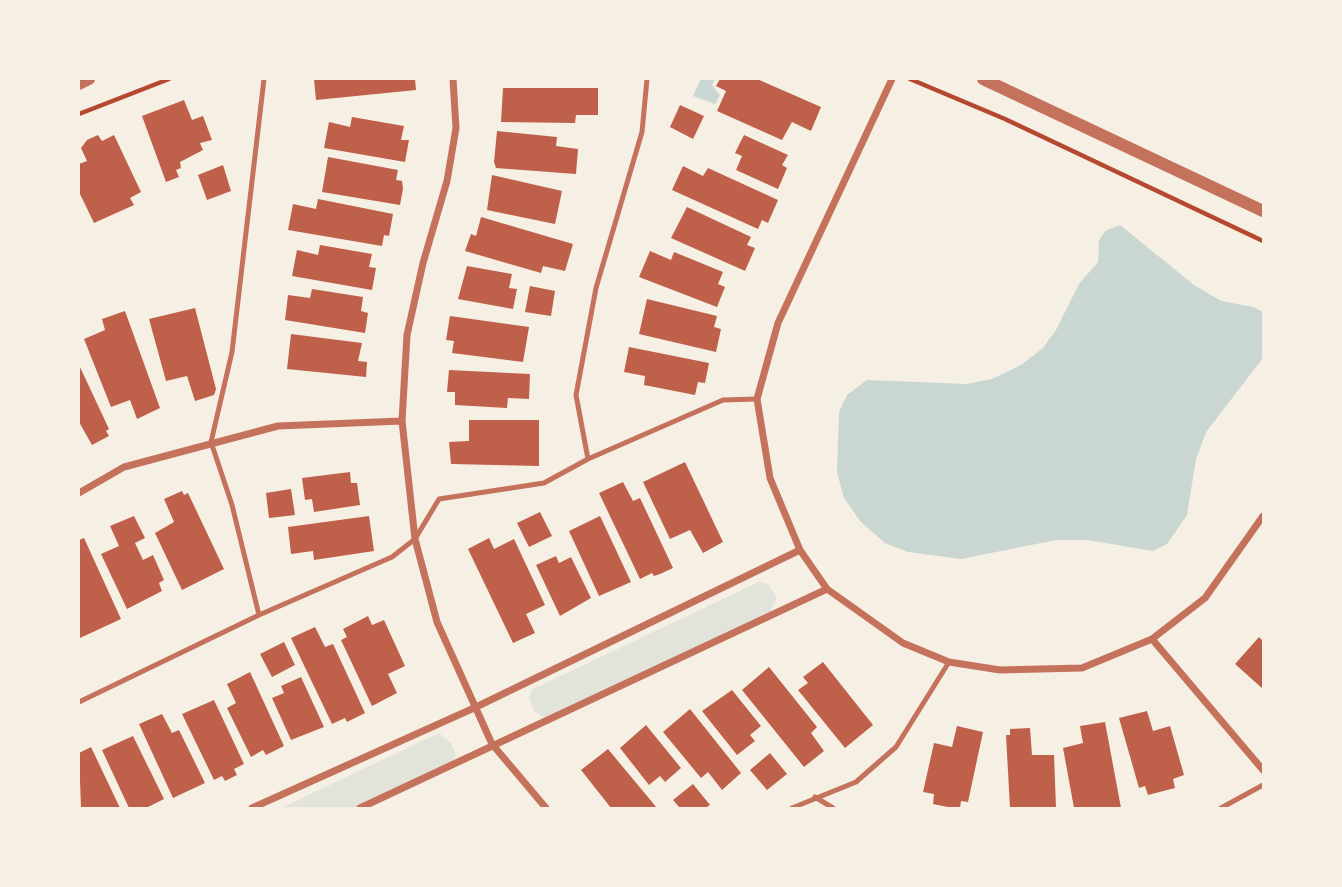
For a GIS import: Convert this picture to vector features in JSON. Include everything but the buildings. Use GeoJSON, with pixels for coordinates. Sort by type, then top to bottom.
{"type":"FeatureCollection","features":[{"type":"Feature","properties":{"kind":"street"},"geometry":{"type":"LineString","coordinates":[[79,84],[89,79]]}},
{"type":"Feature","properties":{"kind":"street"},"geometry":{"type":"LineString","coordinates":[[453,79],[456,128],[447,181],[423,263],[407,335],[402,421],[415,539],[438,622],[474,708],[492,744],[546,808]]}},
{"type":"Feature","properties":{"kind":"street"},"geometry":{"type":"LineString","coordinates":[[892,79],[778,323],[757,399],[770,478],[800,550],[827,589],[903,643],[949,662],[1000,670],[1082,668],[1152,639],[1205,598],[1263,516]]}},
{"type":"Feature","properties":{"kind":"street"},"geometry":{"type":"LineString","coordinates":[[983,79],[1263,211]]}},
{"type":"Feature","properties":{"kind":"street"},"geometry":{"type":"LineString","coordinates":[[79,493],[124,467],[278,426],[402,421]]}},
{"type":"Feature","properties":{"kind":"street"},"geometry":{"type":"LineString","coordinates":[[252,808],[474,708],[800,550]]}},
{"type":"Feature","properties":{"kind":"street"},"geometry":{"type":"LineString","coordinates":[[360,808],[827,589]]}},
{"type":"Feature","properties":{"kind":"street"},"geometry":{"type":"LineString","coordinates":[[1152,639],[1263,770]]}},
{"type":"Feature","properties":{"kind":"lane"},"geometry":{"type":"LineString","coordinates":[[259,615],[232,505],[211,442],[232,352],[264,79]]}},
{"type":"Feature","properties":{"kind":"lane"},"geometry":{"type":"LineString","coordinates":[[588,459],[576,395],[596,288],[642,132],[648,79]]}},
{"type":"Feature","properties":{"kind":"lane"},"geometry":{"type":"LineString","coordinates":[[79,702],[259,615],[377,565],[415,539],[439,499],[544,483],[588,459],[723,400],[757,399]]}},
{"type":"Feature","properties":{"kind":"lane"},"geometry":{"type":"LineString","coordinates":[[792,808],[856,782],[896,747],[949,662]]}},
{"type":"Feature","properties":{"kind":"lane"},"geometry":{"type":"LineString","coordinates":[[1221,808],[1263,785]]}},
{"type":"Feature","properties":{"kind":"lane"},"geometry":{"type":"LineString","coordinates":[[815,797],[833,808]]}},
{"type":"Feature","properties":{"kind":"path"},"geometry":{"type":"LineString","coordinates":[[79,114],[169,79]]}},
{"type":"Feature","properties":{"kind":"path"},"geometry":{"type":"LineString","coordinates":[[910,79],[1005,119],[1263,241]]}},
{"type":"Feature","properties":{"kind":"shaded area"},"geometry":{"type":"Polygon","coordinates":[[[701,79],[715,79],[712,85],[720,95],[715,104],[693,96],[701,79]]]}},
{"type":"Feature","properties":{"kind":"shaded area"},"geometry":{"type":"Polygon","coordinates":[[[1120,225],[1194,285],[1221,301],[1253,307],[1263,312],[1263,358],[1206,432],[1196,459],[1187,515],[1167,544],[1153,551],[1088,540],[1056,540],[961,559],[908,552],[885,543],[861,522],[844,498],[837,472],[839,412],[847,395],[867,380],[966,384],[992,379],[1021,365],[1043,348],[1056,330],[1079,284],[1098,262],[1099,241],[1105,231],[1120,225]]]}},
{"type":"Feature","properties":{"kind":"shaded area"},"geometry":{"type":"Polygon","coordinates":[[[759,582],[768,584],[777,598],[770,612],[544,718],[534,711],[529,697],[533,689],[759,582]]]}},
{"type":"Feature","properties":{"kind":"shaded area"},"geometry":{"type":"Polygon","coordinates":[[[439,733],[451,743],[456,755],[454,760],[354,808],[281,808],[439,733]]]}}]}
